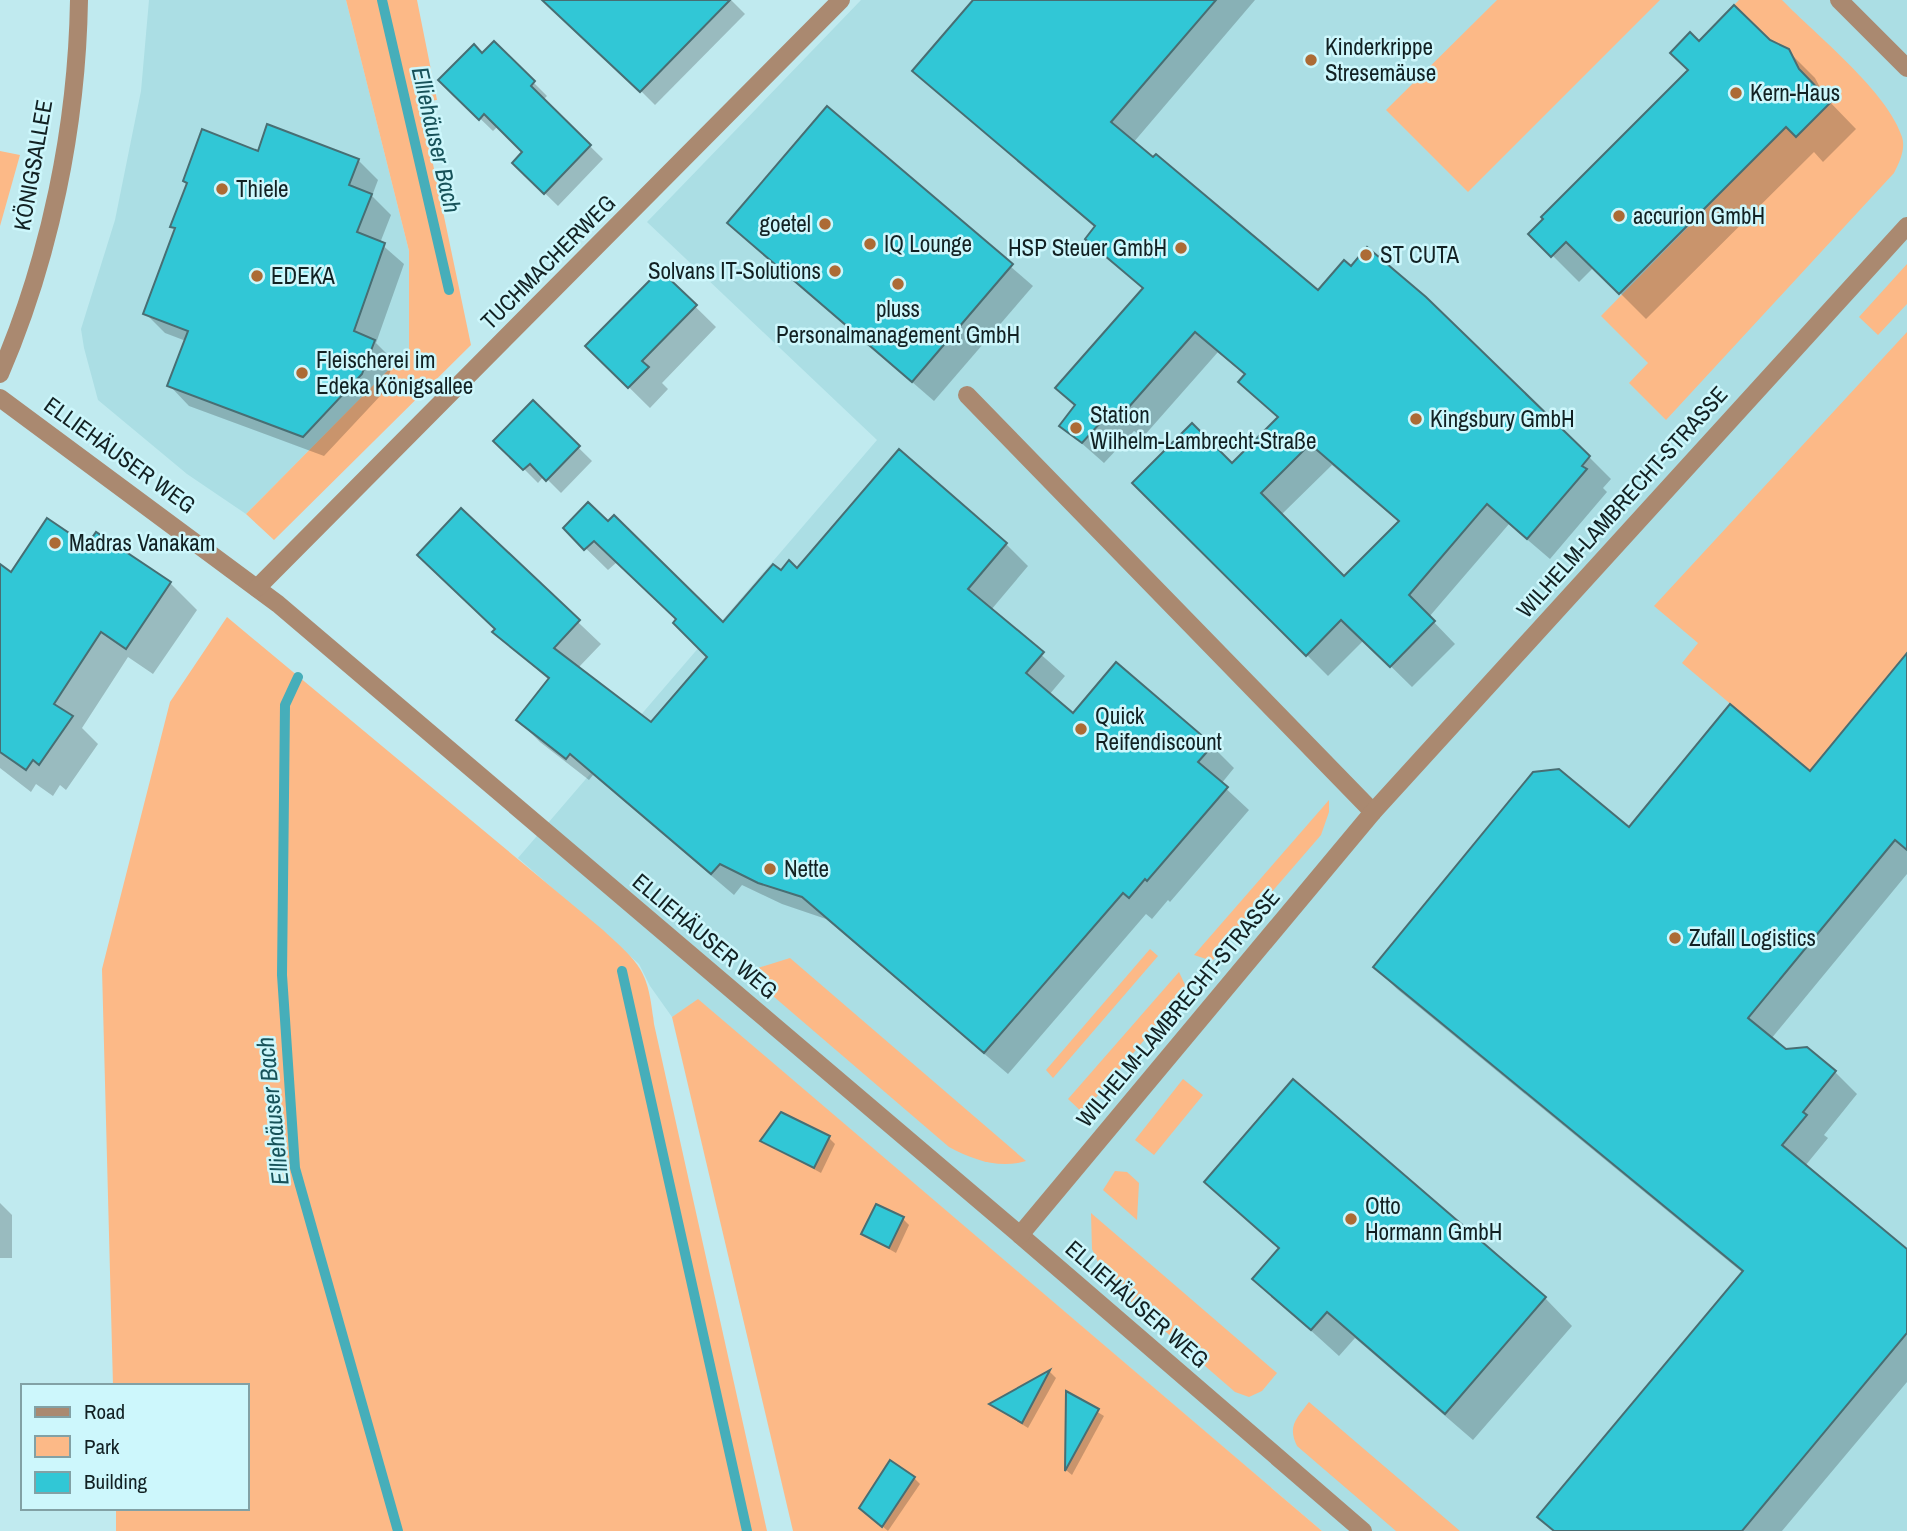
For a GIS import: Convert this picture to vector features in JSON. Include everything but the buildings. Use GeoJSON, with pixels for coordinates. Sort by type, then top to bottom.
{"type":"FeatureCollection","features":[{"type":"Feature","properties":{"kind":"street","name":"KÖNIGSALLEE"},"geometry":{"type":"LineString","coordinates":[[0,374],[25,315],[54,208],[78,52],[79,0]]}},
{"type":"Feature","properties":{"kind":"street","name":"TUCHMACHERWEG"},"geometry":{"type":"LineString","coordinates":[[257,587],[841,0]]}},
{"type":"Feature","properties":{"kind":"street"},"geometry":{"type":"LineString","coordinates":[[1839,0],[1907,68]]}},
{"type":"Feature","properties":{"kind":"street","name":"WILHELM-LAMBRECHT-STRASSE"},"geometry":{"type":"LineString","coordinates":[[1020,1235],[1373,812],[1907,226]]}},
{"type":"Feature","properties":{"kind":"street"},"geometry":{"type":"LineString","coordinates":[[967,395],[1373,812]]}},
{"type":"Feature","properties":{"kind":"street","name":"ELLIEHÄUSER WEG"},"geometry":{"type":"LineString","coordinates":[[0,398],[257,587],[1020,1235],[1363,1531]]}},
{"type":"Feature","properties":{"kind":"shaded area"},"geometry":{"type":"Polygon","coordinates":[[[149,0],[346,0],[409,251],[409,349],[246,514],[187,474],[98,400],[84,348],[81,329],[115,220],[141,91],[149,0]]]}},
{"type":"Feature","properties":{"kind":"shaded area"},"geometry":{"type":"Polygon","coordinates":[[[861,0],[1907,0],[1907,1531],[1322,1531],[698,1000],[672,1017],[650,986],[639,964],[518,858],[877,440],[647,222],[861,0]]]}},
{"type":"Feature","properties":{"kind":"green space"},"geometry":{"type":"Polygon","coordinates":[[[346,0],[417,0],[437,100],[420,102],[471,345],[274,540],[246,514],[409,349],[409,251],[346,0]]]}},
{"type":"Feature","properties":{"kind":"green space"},"geometry":{"type":"Polygon","coordinates":[[[1497,0],[1660,0],[1468,192],[1386,110],[1497,0]]]}},
{"type":"Feature","properties":{"kind":"green space"},"geometry":{"type":"Polygon","coordinates":[[[1739,0],[1782,0],[1867,83],[1894,120],[1902,137],[1903,151],[1894,173],[1666,420],[1629,383],[1648,363],[1601,316],[1786,127],[1831,102],[1799,69],[1789,49],[1770,40],[1734,5],[1739,0]]]}},
{"type":"Feature","properties":{"kind":"green space"},"geometry":{"type":"Polygon","coordinates":[[[0,151],[20,155],[0,226],[0,151]]]}},
{"type":"Feature","properties":{"kind":"green space"},"geometry":{"type":"Polygon","coordinates":[[[1907,264],[1907,304],[1878,335],[1859,317],[1907,264]]]}},
{"type":"Feature","properties":{"kind":"green space"},"geometry":{"type":"Polygon","coordinates":[[[1907,332],[1907,653],[1810,771],[1682,663],[1698,643],[1654,606],[1907,332]]]}},
{"type":"Feature","properties":{"kind":"green space"},"geometry":{"type":"Polygon","coordinates":[[[227,617],[603,930],[635,961],[646,980],[649,992],[767,1531],[116,1531],[116,1510],[248,1510],[248,1384],[113,1384],[102,969],[170,702],[227,617]]]}},
{"type":"Feature","properties":{"kind":"green space"},"geometry":{"type":"Polygon","coordinates":[[[1329,800],[1329,812],[1321,835],[1212,961],[1194,955],[1329,800]]]}},
{"type":"Feature","properties":{"kind":"green space"},"geometry":{"type":"Polygon","coordinates":[[[1150,949],[1158,956],[1053,1078],[1046,1070],[1150,949]]]}},
{"type":"Feature","properties":{"kind":"green space"},"geometry":{"type":"Polygon","coordinates":[[[790,958],[1026,1161],[996,1164],[967,1156],[949,1147],[745,972],[790,958]]]}},
{"type":"Feature","properties":{"kind":"green space"},"geometry":{"type":"Polygon","coordinates":[[[1179,972],[1187,989],[1083,1113],[1068,1099],[1179,972]]]}},
{"type":"Feature","properties":{"kind":"green space"},"geometry":{"type":"Polygon","coordinates":[[[698,999],[1322,1531],[793,1531],[672,1017],[698,999]]]}},
{"type":"Feature","properties":{"kind":"green space"},"geometry":{"type":"Polygon","coordinates":[[[1183,1079],[1203,1095],[1154,1155],[1135,1140],[1183,1079]]]}},
{"type":"Feature","properties":{"kind":"green space"},"geometry":{"type":"Polygon","coordinates":[[[1115,1171],[1127,1172],[1139,1183],[1137,1220],[1103,1190],[1115,1171]]]}},
{"type":"Feature","properties":{"kind":"green space"},"geometry":{"type":"Polygon","coordinates":[[[1091,1213],[1277,1373],[1262,1391],[1249,1397],[1235,1392],[1106,1280],[1092,1249],[1091,1213]]]}},
{"type":"Feature","properties":{"kind":"green space"},"geometry":{"type":"Polygon","coordinates":[[[1309,1402],[1460,1531],[1396,1531],[1297,1446],[1293,1428],[1309,1402]]]}},
{"type":"Feature","properties":{"kind":"waterway","name":"Elliehäuser Bach"},"geometry":{"type":"LineString","coordinates":[[382,0],[449,290]]}},
{"type":"Feature","properties":{"kind":"waterway","name":"Elliehäuser Bach"},"geometry":{"type":"LineString","coordinates":[[298,677],[285,705],[282,975],[295,1168],[398,1531]]}},
{"type":"Feature","properties":{"kind":"waterway"},"geometry":{"type":"LineString","coordinates":[[622,971],[747,1531]]}},
{"type":"Feature","properties":{"kind":"place","name":"Kinderkrippe Stresemäuse"},"geometry":{"type":"Point","coordinates":[1311,60]}},
{"type":"Feature","properties":{"kind":"place","name":"Kern-Haus"},"geometry":{"type":"Point","coordinates":[1736,93]}},
{"type":"Feature","properties":{"kind":"place","name":"Thiele"},"geometry":{"type":"Point","coordinates":[222,189]}},
{"type":"Feature","properties":{"kind":"place","name":"accurion GmbH"},"geometry":{"type":"Point","coordinates":[1619,216]}},
{"type":"Feature","properties":{"kind":"place","name":"goetel"},"geometry":{"type":"Point","coordinates":[825,224]}},
{"type":"Feature","properties":{"kind":"place","name":"IQ Lounge"},"geometry":{"type":"Point","coordinates":[870,244]}},
{"type":"Feature","properties":{"kind":"place","name":"HSP Steuer GmbH"},"geometry":{"type":"Point","coordinates":[1181,248]}},
{"type":"Feature","properties":{"kind":"place","name":"ST CUTA"},"geometry":{"type":"Point","coordinates":[1366,255]}},
{"type":"Feature","properties":{"kind":"place","name":"Solvans IT-Solutions"},"geometry":{"type":"Point","coordinates":[835,271]}},
{"type":"Feature","properties":{"kind":"place","name":"EDEKA"},"geometry":{"type":"Point","coordinates":[257,276]}},
{"type":"Feature","properties":{"kind":"place","name":"pluss Personalmanagement GmbH"},"geometry":{"type":"Point","coordinates":[898,284]}},
{"type":"Feature","properties":{"kind":"place","name":"Fleischerei im Edeka Königsallee"},"geometry":{"type":"Point","coordinates":[302,373]}},
{"type":"Feature","properties":{"kind":"place","name":"Kingsbury GmbH"},"geometry":{"type":"Point","coordinates":[1416,419]}},
{"type":"Feature","properties":{"kind":"place","name":"Station Wilhelm-Lambrecht-Straße"},"geometry":{"type":"Point","coordinates":[1076,428]}},
{"type":"Feature","properties":{"kind":"place","name":"Madras Vanakam"},"geometry":{"type":"Point","coordinates":[55,543]}},
{"type":"Feature","properties":{"kind":"place","name":"Quick Reifendiscount"},"geometry":{"type":"Point","coordinates":[1081,729]}},
{"type":"Feature","properties":{"kind":"place","name":"Nette"},"geometry":{"type":"Point","coordinates":[770,869]}},
{"type":"Feature","properties":{"kind":"place","name":"Zufall Logistics"},"geometry":{"type":"Point","coordinates":[1675,938]}},
{"type":"Feature","properties":{"kind":"place","name":"Otto Hormann GmbH"},"geometry":{"type":"Point","coordinates":[1351,1219]}}]}
